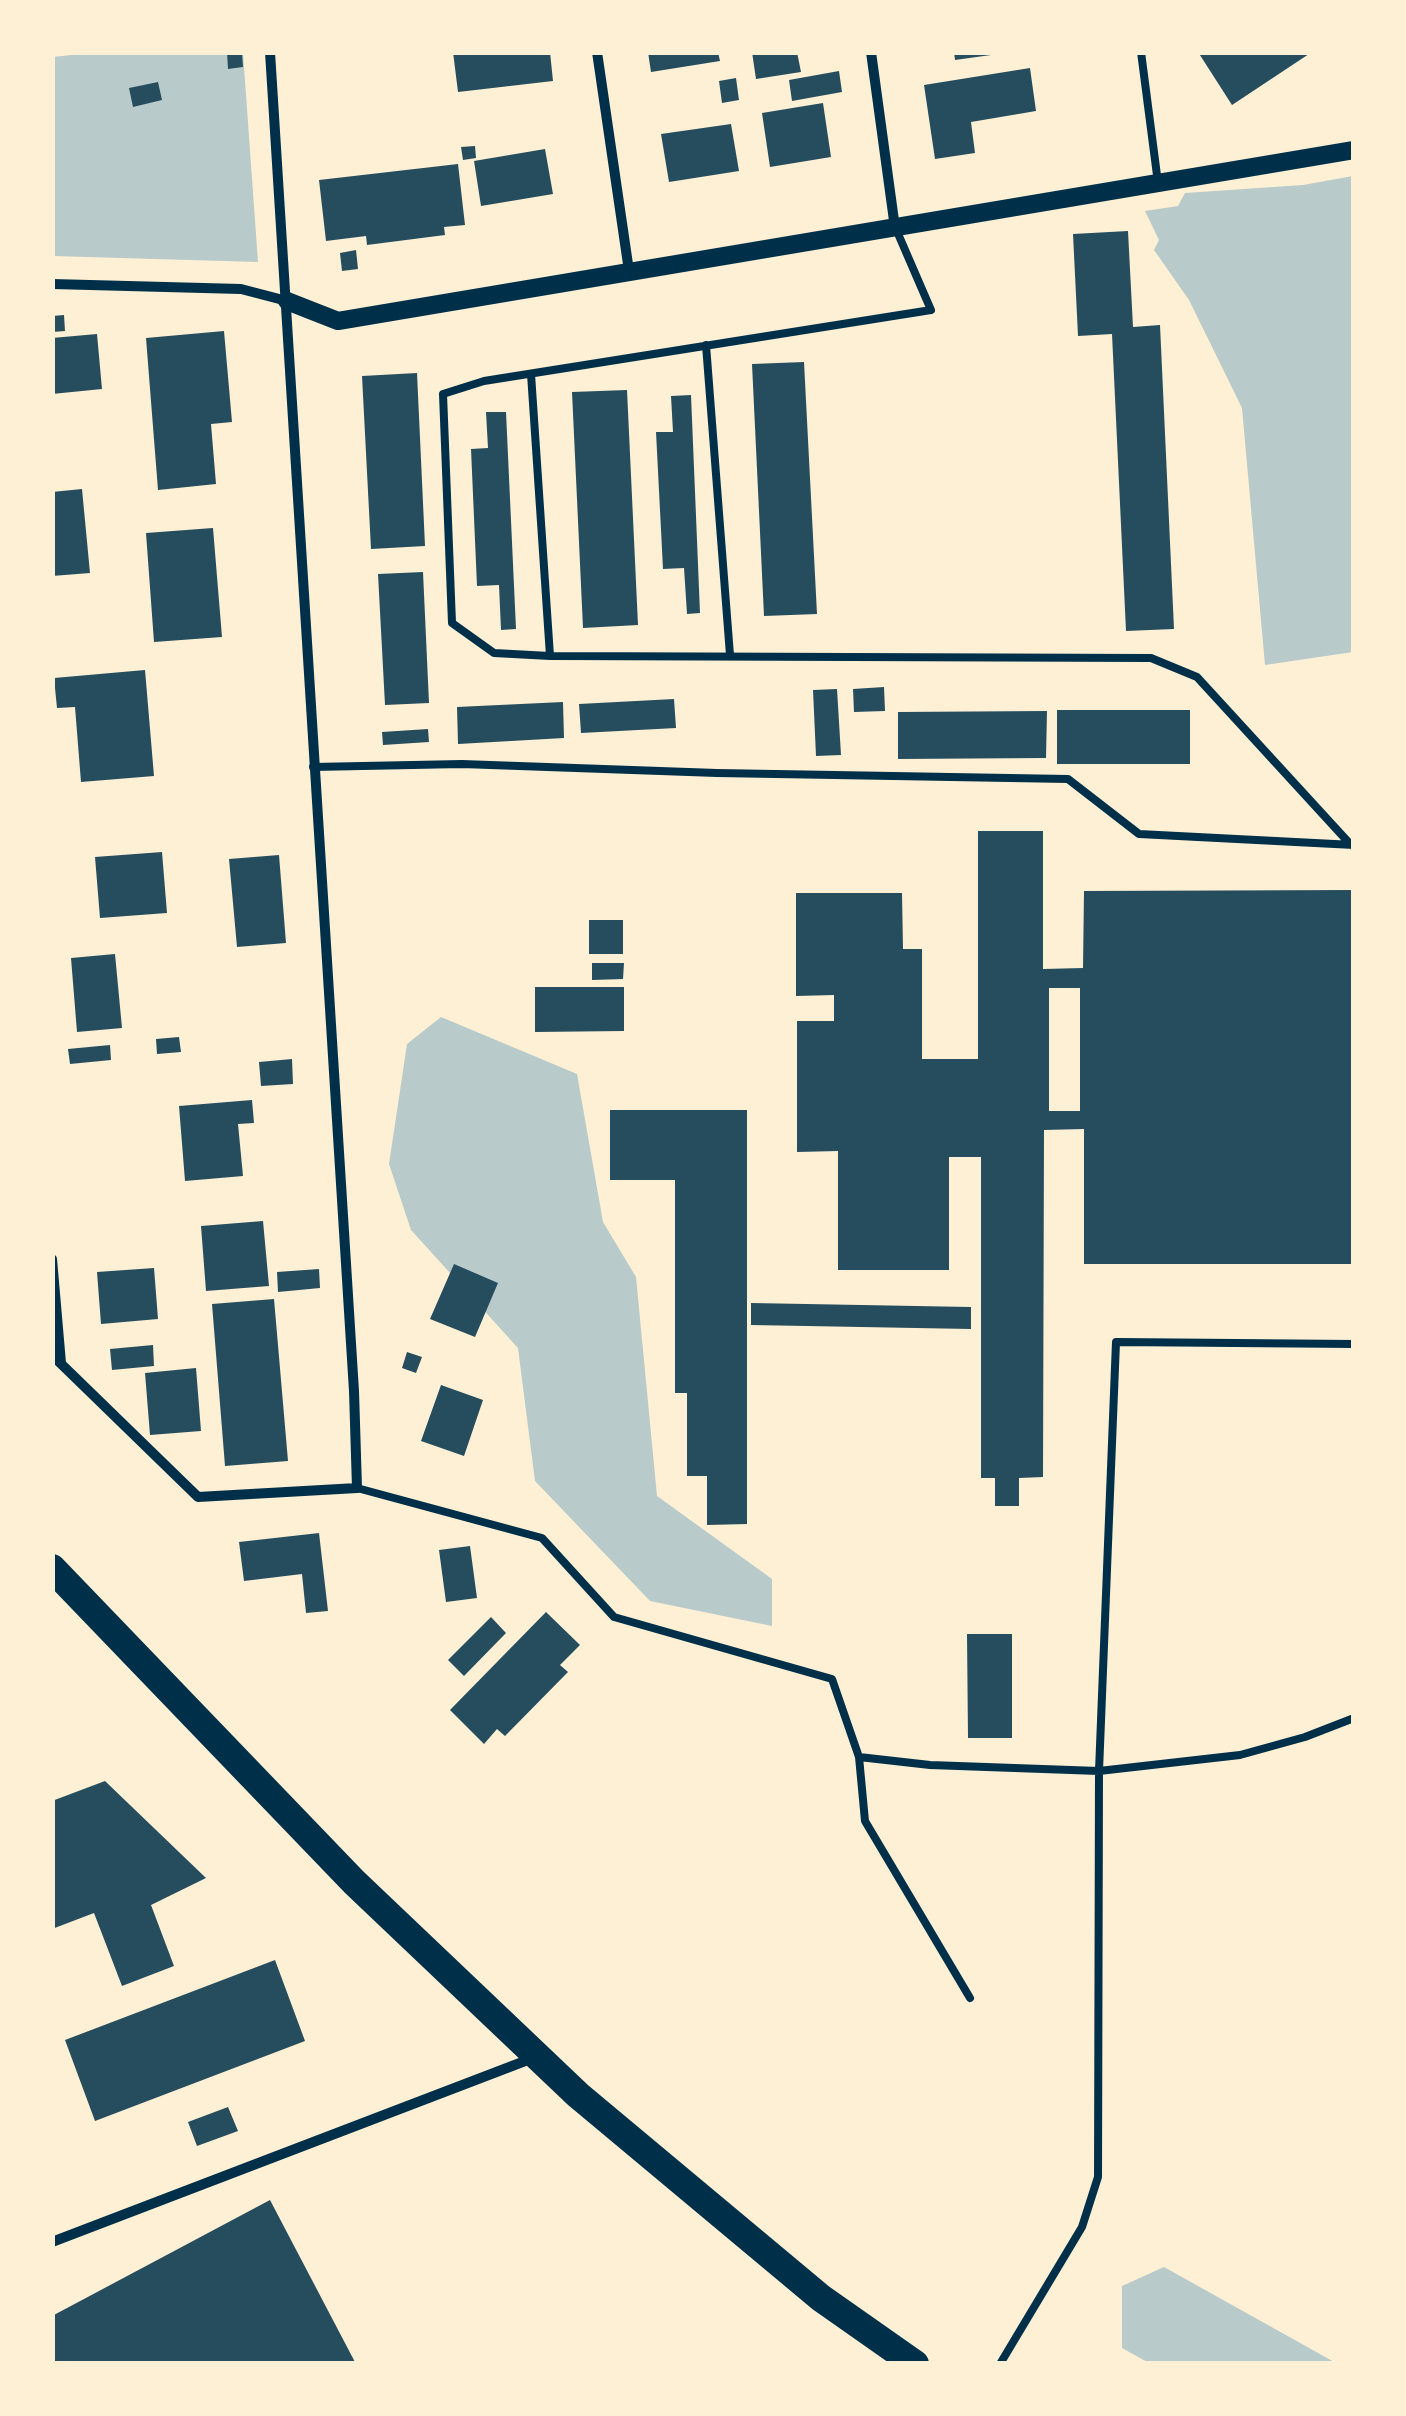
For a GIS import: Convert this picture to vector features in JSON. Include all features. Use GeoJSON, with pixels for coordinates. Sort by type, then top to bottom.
{"type":"FeatureCollection","features":[{"type":"Feature","properties":{"kind":"highway"},"geometry":{"type":"LineString","coordinates":[[52,1568],[354,1882],[536,2057],[821,2298],[915,2364]]}},
{"type":"Feature","properties":{"kind":"street"},"geometry":{"type":"LineString","coordinates":[[52,1259],[57,1360],[198,1497],[357,1488],[270,52]]}},
{"type":"Feature","properties":{"kind":"street"},"geometry":{"type":"LineString","coordinates":[[598,52],[630,271]]}},
{"type":"Feature","properties":{"kind":"street"},"geometry":{"type":"LineString","coordinates":[[871,52],[895,228]]}},
{"type":"Feature","properties":{"kind":"street"},"geometry":{"type":"LineString","coordinates":[[52,284],[241,289],[338,321],[1354,150]]}},
{"type":"Feature","properties":{"kind":"street"},"geometry":{"type":"LineString","coordinates":[[52,2242],[536,2057]]}},
{"type":"Feature","properties":{"kind":"lane"},"geometry":{"type":"LineString","coordinates":[[1140,52],[1158,184]]}},
{"type":"Feature","properties":{"kind":"lane"},"geometry":{"type":"LineString","coordinates":[[895,228],[931,310],[484,380],[443,394],[452,623],[494,654],[1151,658],[1197,677],[1352,846]]}},
{"type":"Feature","properties":{"kind":"lane"},"geometry":{"type":"LineString","coordinates":[[706,346],[730,655]]}},
{"type":"Feature","properties":{"kind":"lane"},"geometry":{"type":"LineString","coordinates":[[530,374],[550,656]]}},
{"type":"Feature","properties":{"kind":"lane"},"geometry":{"type":"LineString","coordinates":[[313,767],[462,764],[736,774],[1068,779],[1139,834],[1352,846]]}},
{"type":"Feature","properties":{"kind":"lane"},"geometry":{"type":"LineString","coordinates":[[1000,2364],[1082,2227],[1098,2177],[1099,1771],[1116,1342],[1354,1344]]}},
{"type":"Feature","properties":{"kind":"lane"},"geometry":{"type":"LineString","coordinates":[[357,1488],[542,1538],[614,1617],[832,1680],[859,1758],[865,1821],[970,1998]]}},
{"type":"Feature","properties":{"kind":"lane"},"geometry":{"type":"LineString","coordinates":[[859,1758],[930,1766],[1099,1771],[1240,1755],[1305,1738],[1354,1718]]}},
{"type":"Feature","properties":{"kind":"shaded area"},"geometry":{"type":"Polygon","coordinates":[[[99,52],[243,53],[258,262],[53,256],[53,57],[99,52]]]}},
{"type":"Feature","properties":{"kind":"shaded area"},"geometry":{"type":"Polygon","coordinates":[[[1353,176],[1353,652],[1265,665],[1242,408],[1189,300],[1154,250],[1159,240],[1145,211],[1178,206],[1185,193],[1303,185],[1353,176]]]}},
{"type":"Feature","properties":{"kind":"shaded area"},"geometry":{"type":"Polygon","coordinates":[[[441,1017],[577,1074],[603,1222],[636,1277],[657,1496],[772,1579],[772,1626],[650,1601],[535,1481],[518,1348],[411,1230],[389,1164],[407,1044],[441,1017]]]}},
{"type":"Feature","properties":{"kind":"shaded area"},"geometry":{"type":"Polygon","coordinates":[[[1164,2267],[1336,2363],[1149,2363],[1122,2348],[1122,2286],[1164,2267]]]}},
{"type":"Feature","properties":{"kind":"building"},"geometry":{"type":"Polygon","coordinates":[[[227,52],[242,52],[243,67],[228,69],[227,52]]]}},
{"type":"Feature","properties":{"kind":"building"},"geometry":{"type":"Polygon","coordinates":[[[453,52],[550,52],[553,81],[458,92],[453,52]]]}},
{"type":"Feature","properties":{"kind":"building"},"geometry":{"type":"Polygon","coordinates":[[[648,52],[718,52],[720,61],[651,72],[648,52]]]}},
{"type":"Feature","properties":{"kind":"building"},"geometry":{"type":"Polygon","coordinates":[[[752,52],[797,52],[801,72],[756,79],[752,52]]]}},
{"type":"Feature","properties":{"kind":"building"},"geometry":{"type":"Polygon","coordinates":[[[954,52],[991,52],[991,55],[955,60],[954,52]]]}},
{"type":"Feature","properties":{"kind":"building"},"geometry":{"type":"Polygon","coordinates":[[[1198,52],[1312,52],[1232,105],[1198,52]]]}},
{"type":"Feature","properties":{"kind":"building"},"geometry":{"type":"Polygon","coordinates":[[[1030,68],[1036,111],[971,122],[975,153],[935,159],[924,85],[1030,68]]]}},
{"type":"Feature","properties":{"kind":"building"},"geometry":{"type":"Polygon","coordinates":[[[839,71],[842,92],[792,101],[789,80],[839,71]]]}},
{"type":"Feature","properties":{"kind":"building"},"geometry":{"type":"Polygon","coordinates":[[[736,78],[739,100],[722,103],[719,81],[736,78]]]}},
{"type":"Feature","properties":{"kind":"building"},"geometry":{"type":"Polygon","coordinates":[[[158,82],[162,100],[133,107],[129,88],[158,82]]]}},
{"type":"Feature","properties":{"kind":"building"},"geometry":{"type":"Polygon","coordinates":[[[823,103],[831,157],[770,167],[762,113],[823,103]]]}},
{"type":"Feature","properties":{"kind":"building"},"geometry":{"type":"Polygon","coordinates":[[[731,124],[739,171],[669,182],[661,134],[731,124]]]}},
{"type":"Feature","properties":{"kind":"building"},"geometry":{"type":"Polygon","coordinates":[[[475,146],[476,158],[463,160],[461,147],[475,146]]]}},
{"type":"Feature","properties":{"kind":"building"},"geometry":{"type":"Polygon","coordinates":[[[545,149],[553,194],[481,206],[474,161],[545,149]]]}},
{"type":"Feature","properties":{"kind":"building"},"geometry":{"type":"Polygon","coordinates":[[[458,164],[465,225],[444,227],[445,235],[367,245],[366,236],[326,241],[319,180],[458,164]]]}},
{"type":"Feature","properties":{"kind":"building"},"geometry":{"type":"Polygon","coordinates":[[[1128,231],[1133,327],[1160,325],[1174,629],[1126,631],[1112,334],[1078,336],[1073,234],[1128,231]]]}},
{"type":"Feature","properties":{"kind":"building"},"geometry":{"type":"Polygon","coordinates":[[[356,250],[358,269],[342,271],[340,253],[356,250]]]}},
{"type":"Feature","properties":{"kind":"building"},"geometry":{"type":"Polygon","coordinates":[[[64,315],[65,331],[52,332],[52,316],[64,315]]]}},
{"type":"Feature","properties":{"kind":"building"},"geometry":{"type":"Polygon","coordinates":[[[224,331],[232,422],[211,424],[216,484],[158,490],[146,338],[224,331]]]}},
{"type":"Feature","properties":{"kind":"building"},"geometry":{"type":"Polygon","coordinates":[[[97,334],[102,389],[52,394],[52,338],[97,334]]]}},
{"type":"Feature","properties":{"kind":"building"},"geometry":{"type":"Polygon","coordinates":[[[804,362],[817,614],[764,616],[752,364],[804,362]]]}},
{"type":"Feature","properties":{"kind":"building"},"geometry":{"type":"Polygon","coordinates":[[[417,373],[425,546],[371,549],[362,376],[417,373]]]}},
{"type":"Feature","properties":{"kind":"building"},"geometry":{"type":"Polygon","coordinates":[[[627,390],[638,625],[583,628],[572,392],[627,390]]]}},
{"type":"Feature","properties":{"kind":"building"},"geometry":{"type":"Polygon","coordinates":[[[691,395],[700,613],[687,614],[684,568],[663,569],[656,432],[673,432],[671,396],[691,395]]]}},
{"type":"Feature","properties":{"kind":"building"},"geometry":{"type":"Polygon","coordinates":[[[486,412],[506,412],[516,629],[501,630],[499,585],[477,586],[471,449],[488,448],[486,412]]]}},
{"type":"Feature","properties":{"kind":"building"},"geometry":{"type":"Polygon","coordinates":[[[82,489],[90,573],[52,576],[52,492],[82,489]]]}},
{"type":"Feature","properties":{"kind":"building"},"geometry":{"type":"Polygon","coordinates":[[[213,528],[222,637],[154,642],[146,533],[213,528]]]}},
{"type":"Feature","properties":{"kind":"building"},"geometry":{"type":"Polygon","coordinates":[[[423,572],[429,703],[385,705],[378,574],[423,572]]]}},
{"type":"Feature","properties":{"kind":"building"},"geometry":{"type":"Polygon","coordinates":[[[145,670],[154,776],[81,782],[75,707],[57,708],[54,678],[145,670]]]}},
{"type":"Feature","properties":{"kind":"building"},"geometry":{"type":"Polygon","coordinates":[[[884,687],[885,711],[854,712],[853,689],[884,687]]]}},
{"type":"Feature","properties":{"kind":"building"},"geometry":{"type":"Polygon","coordinates":[[[837,689],[841,755],[816,756],[813,690],[837,689]]]}},
{"type":"Feature","properties":{"kind":"building"},"geometry":{"type":"Polygon","coordinates":[[[674,699],[676,728],[581,733],[579,704],[674,699]]]}},
{"type":"Feature","properties":{"kind":"building"},"geometry":{"type":"Polygon","coordinates":[[[563,702],[564,738],[458,744],[457,707],[563,702]]]}},
{"type":"Feature","properties":{"kind":"building"},"geometry":{"type":"Polygon","coordinates":[[[1057,710],[1190,710],[1190,764],[1057,764],[1057,710]]]}},
{"type":"Feature","properties":{"kind":"building"},"geometry":{"type":"Polygon","coordinates":[[[1047,711],[1046,758],[898,759],[898,712],[1047,711]]]}},
{"type":"Feature","properties":{"kind":"building"},"geometry":{"type":"Polygon","coordinates":[[[428,729],[429,742],[383,745],[382,732],[428,729]]]}},
{"type":"Feature","properties":{"kind":"building"},"geometry":{"type":"Polygon","coordinates":[[[978,831],[1043,831],[1043,969],[1083,968],[1084,891],[1354,890],[1354,1264],[1084,1264],[1084,1129],[1044,1130],[1043,1477],[1019,1478],[1019,1506],[995,1506],[995,1478],[981,1478],[981,1157],[949,1157],[949,1270],[838,1270],[838,1151],[797,1152],[797,1021],[834,1021],[834,995],[796,996],[796,893],[902,893],[903,949],[922,949],[922,1059],[978,1059],[978,831]],[[1049,988],[1049,1111],[1080,1111],[1080,988],[1049,988]]]}},
{"type":"Feature","properties":{"kind":"building"},"geometry":{"type":"Polygon","coordinates":[[[162,852],[167,913],[100,918],[95,857],[162,852]]]}},
{"type":"Feature","properties":{"kind":"building"},"geometry":{"type":"Polygon","coordinates":[[[279,855],[286,943],[237,947],[229,859],[279,855]]]}},
{"type":"Feature","properties":{"kind":"building"},"geometry":{"type":"Polygon","coordinates":[[[589,920],[623,920],[623,954],[589,954],[589,920]]]}},
{"type":"Feature","properties":{"kind":"building"},"geometry":{"type":"Polygon","coordinates":[[[115,954],[122,1028],[77,1032],[71,958],[115,954]]]}},
{"type":"Feature","properties":{"kind":"building"},"geometry":{"type":"Polygon","coordinates":[[[592,963],[624,963],[623,979],[592,980],[592,963]]]}},
{"type":"Feature","properties":{"kind":"building"},"geometry":{"type":"Polygon","coordinates":[[[535,987],[624,987],[624,1031],[535,1032],[535,987]]]}},
{"type":"Feature","properties":{"kind":"building"},"geometry":{"type":"Polygon","coordinates":[[[179,1037],[181,1052],[157,1054],[156,1039],[179,1037]]]}},
{"type":"Feature","properties":{"kind":"building"},"geometry":{"type":"Polygon","coordinates":[[[110,1045],[111,1060],[70,1064],[68,1049],[110,1045]]]}},
{"type":"Feature","properties":{"kind":"building"},"geometry":{"type":"Polygon","coordinates":[[[292,1059],[293,1084],[261,1086],[259,1062],[292,1059]]]}},
{"type":"Feature","properties":{"kind":"building"},"geometry":{"type":"Polygon","coordinates":[[[252,1100],[254,1123],[238,1124],[243,1176],[185,1181],[179,1106],[252,1100]]]}},
{"type":"Feature","properties":{"kind":"building"},"geometry":{"type":"Polygon","coordinates":[[[610,1110],[747,1110],[747,1524],[707,1525],[707,1476],[687,1476],[687,1393],[675,1393],[675,1180],[610,1180],[610,1110]]]}},
{"type":"Feature","properties":{"kind":"building"},"geometry":{"type":"Polygon","coordinates":[[[263,1221],[269,1286],[206,1291],[201,1226],[263,1221]]]}},
{"type":"Feature","properties":{"kind":"building"},"geometry":{"type":"Polygon","coordinates":[[[454,1264],[498,1283],[475,1337],[430,1319],[454,1264]]]}},
{"type":"Feature","properties":{"kind":"building"},"geometry":{"type":"Polygon","coordinates":[[[154,1268],[158,1319],[101,1324],[97,1272],[154,1268]]]}},
{"type":"Feature","properties":{"kind":"building"},"geometry":{"type":"Polygon","coordinates":[[[319,1269],[320,1288],[278,1292],[277,1272],[319,1269]]]}},
{"type":"Feature","properties":{"kind":"building"},"geometry":{"type":"Polygon","coordinates":[[[274,1299],[288,1461],[225,1466],[212,1304],[274,1299]]]}},
{"type":"Feature","properties":{"kind":"building"},"geometry":{"type":"Polygon","coordinates":[[[751,1303],[971,1307],[971,1329],[751,1325],[751,1303]]]}},
{"type":"Feature","properties":{"kind":"building"},"geometry":{"type":"Polygon","coordinates":[[[153,1345],[154,1366],[112,1370],[110,1349],[153,1345]]]}},
{"type":"Feature","properties":{"kind":"building"},"geometry":{"type":"Polygon","coordinates":[[[407,1352],[422,1357],[416,1373],[402,1368],[407,1352]]]}},
{"type":"Feature","properties":{"kind":"building"},"geometry":{"type":"Polygon","coordinates":[[[196,1368],[201,1431],[150,1435],[145,1373],[196,1368]]]}},
{"type":"Feature","properties":{"kind":"building"},"geometry":{"type":"Polygon","coordinates":[[[441,1385],[483,1400],[464,1456],[421,1441],[441,1385]]]}},
{"type":"Feature","properties":{"kind":"building"},"geometry":{"type":"Polygon","coordinates":[[[319,1533],[328,1611],[306,1613],[302,1574],[244,1581],[239,1542],[319,1533]]]}},
{"type":"Feature","properties":{"kind":"building"},"geometry":{"type":"Polygon","coordinates":[[[470,1546],[477,1598],[446,1602],[439,1550],[470,1546]]]}},
{"type":"Feature","properties":{"kind":"building"},"geometry":{"type":"Polygon","coordinates":[[[546,1612],[580,1645],[560,1665],[568,1672],[505,1736],[497,1729],[484,1744],[450,1710],[546,1612]]]}},
{"type":"Feature","properties":{"kind":"building"},"geometry":{"type":"Polygon","coordinates":[[[491,1617],[506,1633],[464,1676],[448,1660],[491,1617]]]}},
{"type":"Feature","properties":{"kind":"building"},"geometry":{"type":"Polygon","coordinates":[[[967,1634],[1012,1634],[1012,1738],[968,1738],[967,1634]]]}},
{"type":"Feature","properties":{"kind":"building"},"geometry":{"type":"Polygon","coordinates":[[[105,1781],[206,1878],[151,1905],[174,1966],[122,1986],[94,1913],[52,1929],[52,1801],[105,1781]]]}},
{"type":"Feature","properties":{"kind":"building"},"geometry":{"type":"Polygon","coordinates":[[[275,1960],[305,2041],[95,2121],[65,2040],[275,1960]]]}},
{"type":"Feature","properties":{"kind":"building"},"geometry":{"type":"Polygon","coordinates":[[[228,2107],[238,2131],[197,2146],[188,2122],[228,2107]]]}},
{"type":"Feature","properties":{"kind":"building"},"geometry":{"type":"Polygon","coordinates":[[[270,2200],[356,2364],[52,2364],[52,2316],[270,2200]]]}}]}
